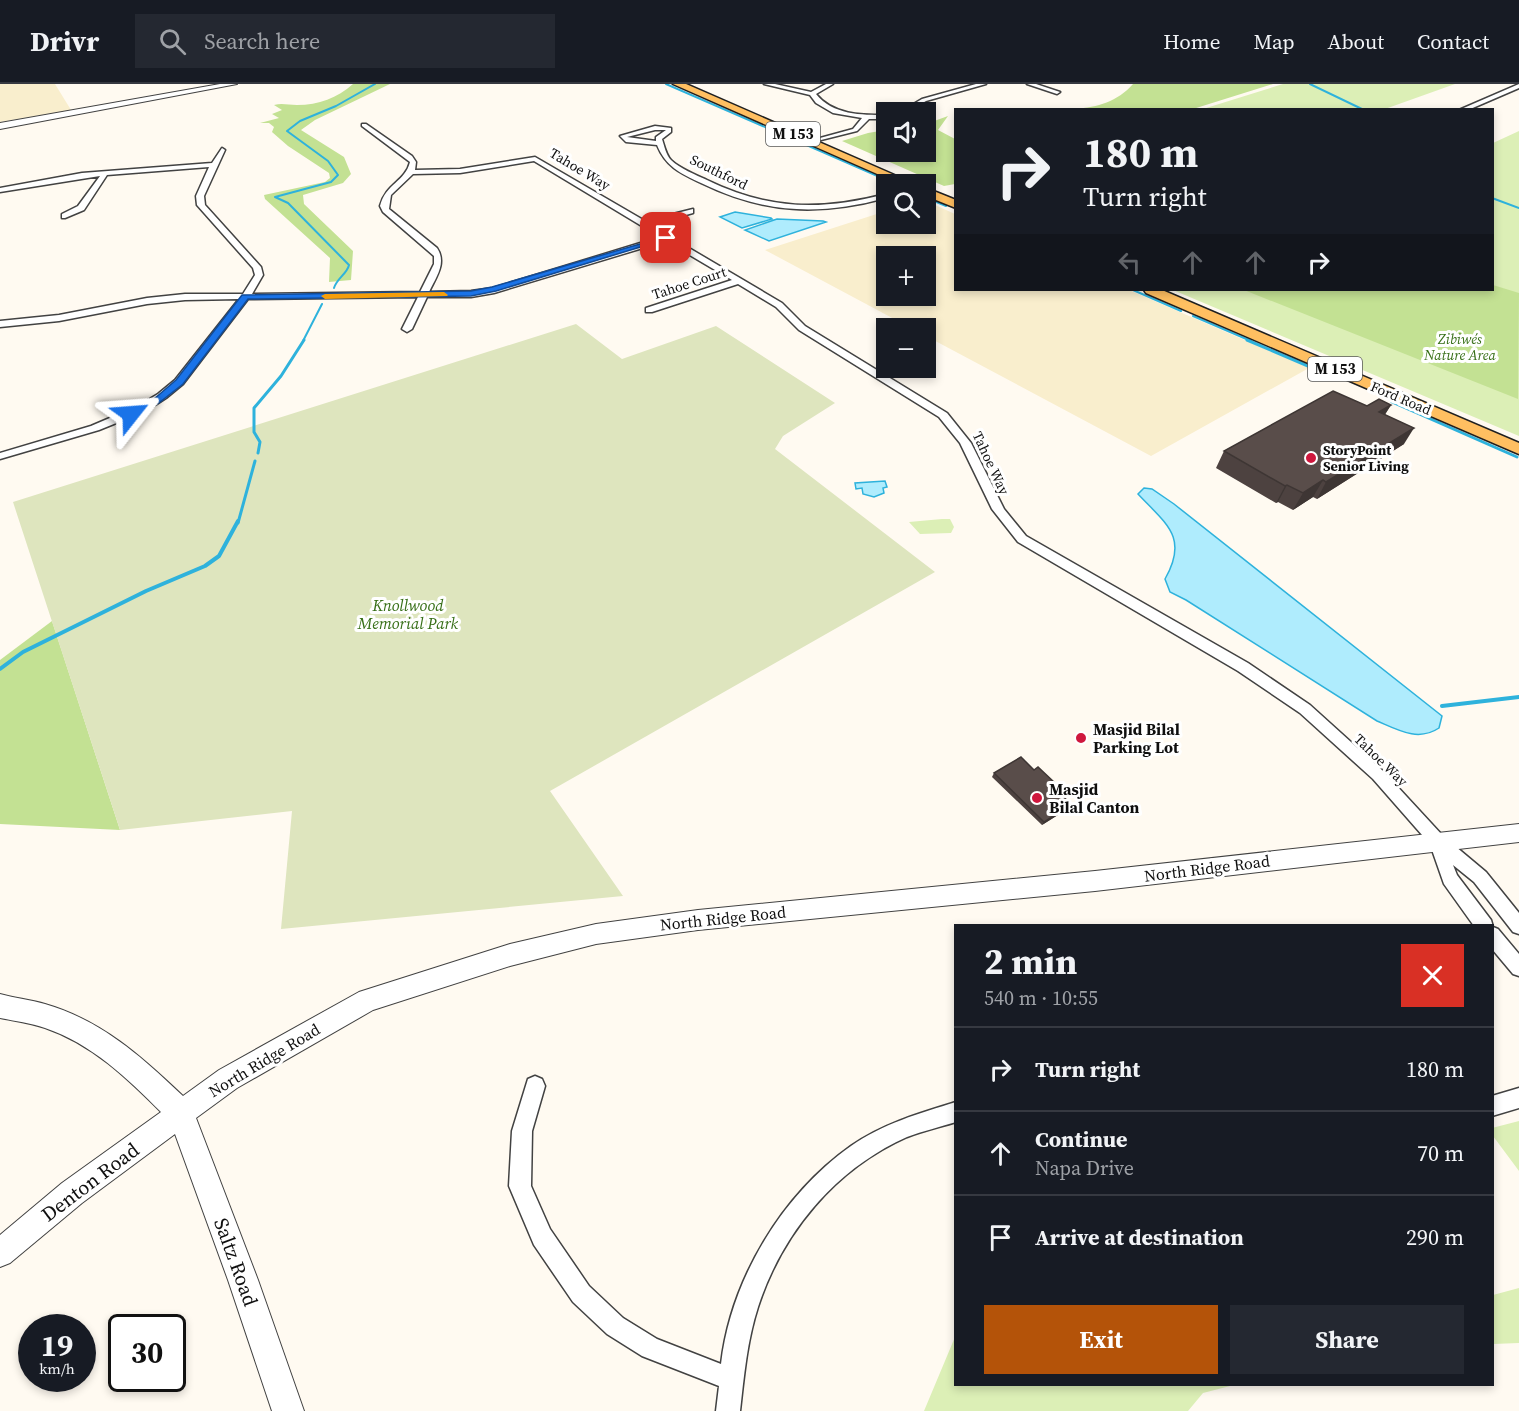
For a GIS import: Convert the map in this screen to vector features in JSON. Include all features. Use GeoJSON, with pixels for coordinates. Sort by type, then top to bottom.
{"type":"FeatureCollection","features":[{"type":"Feature","properties":{"kind":"main road","name":"M 153"},"geometry":{"type":"LineString","coordinates":[[678,84],[886,174]]}},
{"type":"Feature","properties":{"kind":"main road"},"geometry":{"type":"LineString","coordinates":[[936,196],[954,204]]}},
{"type":"Feature","properties":{"kind":"main road","name":"Ford Road"},"geometry":{"type":"LineString","coordinates":[[1153,291],[1519,449]]}},
{"type":"Feature","properties":{"kind":"street"},"geometry":{"type":"LineString","coordinates":[[0,126],[233,84]]}},
{"type":"Feature","properties":{"kind":"street"},"geometry":{"type":"LineString","coordinates":[[767,84],[812,94],[823,106],[855,115],[876,116]]}},
{"type":"Feature","properties":{"kind":"street"},"geometry":{"type":"LineString","coordinates":[[812,94],[831,84]]}},
{"type":"Feature","properties":{"kind":"street"},"geometry":{"type":"LineString","coordinates":[[920,102],[983,84]]}},
{"type":"Feature","properties":{"kind":"street"},"geometry":{"type":"LineString","coordinates":[[1030,84],[1057,92]]}},
{"type":"Feature","properties":{"kind":"street"},"geometry":{"type":"LineString","coordinates":[[1512,84],[1519,86]]}},
{"type":"Feature","properties":{"kind":"street"},"geometry":{"type":"LineString","coordinates":[[1467,108],[1519,86]]}},
{"type":"Feature","properties":{"kind":"street"},"geometry":{"type":"LineString","coordinates":[[807,140],[844,126],[855,115]]}},
{"type":"Feature","properties":{"kind":"street"},"geometry":{"type":"LineString","coordinates":[[807,140],[855,130],[868,116]]}},
{"type":"Feature","properties":{"kind":"street"},"geometry":{"type":"LineString","coordinates":[[364,125],[410,157],[413,162],[411,172],[387,194],[384,206],[438,256],[438,264],[407,328]]}},
{"type":"Feature","properties":{"kind":"street"},"geometry":{"type":"LineString","coordinates":[[655,128],[668,128],[669,131],[658,136],[659,143],[622,138],[655,128]]}},
{"type":"Feature","properties":{"kind":"street","name":"Southford"},"geometry":{"type":"LineString","coordinates":[[659,143],[663,147],[664,156],[670,162],[737,197],[762,205],[795,209],[830,209],[859,205],[876,199]]}},
{"type":"Feature","properties":{"kind":"street"},"geometry":{"type":"LineString","coordinates":[[0,456],[121,418],[157,400],[179,382],[259,279],[257,267],[200,200],[222,150]]}},
{"type":"Feature","properties":{"kind":"street","name":"Tahoe Way"},"geometry":{"type":"LineString","coordinates":[[411,172],[460,171],[535,159],[778,305],[802,328],[949,420],[960,433],[998,513],[1008,527],[1022,539],[1243,667],[1305,709],[1378,775],[1437,841]]}},
{"type":"Feature","properties":{"kind":"street"},"geometry":{"type":"LineString","coordinates":[[0,190],[61,178],[214,165]]}},
{"type":"Feature","properties":{"kind":"street"},"geometry":{"type":"LineString","coordinates":[[65,216],[81,208],[105,173]]}},
{"type":"Feature","properties":{"kind":"street"},"geometry":{"type":"LineString","coordinates":[[644,224],[690,211]]}},
{"type":"Feature","properties":{"kind":"street"},"geometry":{"type":"LineString","coordinates":[[0,324],[65,318],[159,299],[471,294],[494,290],[666,238]]}},
{"type":"Feature","properties":{"kind":"street","name":"Tahoe Court"},"geometry":{"type":"LineString","coordinates":[[650,310],[738,281]]}},
{"type":"Feature","properties":{"kind":"street","name":"North Ridge Road"},"geometry":{"type":"LineString","coordinates":[[182,1113],[258,1061],[368,1000],[510,955],[596,934],[698,920],[1095,881],[1519,833]]}},
{"type":"Feature","properties":{"kind":"street"},"geometry":{"type":"LineString","coordinates":[[1437,841],[1450,879],[1484,924]]}},
{"type":"Feature","properties":{"kind":"street"},"geometry":{"type":"LineString","coordinates":[[1437,841],[1480,877],[1519,926]]}},
{"type":"Feature","properties":{"kind":"street"},"geometry":{"type":"LineString","coordinates":[[1494,937],[1519,968]]}},
{"type":"Feature","properties":{"kind":"street"},"geometry":{"type":"LineString","coordinates":[[0,1006],[46,1016],[107,1046],[133,1066],[182,1113]]}},
{"type":"Feature","properties":{"kind":"street"},"geometry":{"type":"LineString","coordinates":[[535,1086],[522,1131],[520,1186],[542,1237],[581,1294],[615,1326],[650,1348],[730,1379]]}},
{"type":"Feature","properties":{"kind":"street"},"geometry":{"type":"LineString","coordinates":[[1494,1105],[1519,1098]]}},
{"type":"Feature","properties":{"kind":"street"},"geometry":{"type":"LineString","coordinates":[[728,1411],[730,1379],[748,1304],[760,1271],[805,1198],[836,1167],[874,1141],[928,1118],[954,1112]]}},
{"type":"Feature","properties":{"kind":"street","name":"Denton Road"},"geometry":{"type":"LineString","coordinates":[[0,1253],[72,1193],[182,1113]]}},
{"type":"Feature","properties":{"kind":"street","name":"Saltz Road"},"geometry":{"type":"LineString","coordinates":[[182,1113],[288,1411]]}},
{"type":"Feature","properties":{"kind":"shaded area"},"geometry":{"type":"Polygon","coordinates":[[[0,84],[55,84],[71,110],[0,122],[0,84]]]}},
{"type":"Feature","properties":{"kind":"shaded area"},"geometry":{"type":"Polygon","coordinates":[[[936,205],[954,214],[954,291],[1131,291],[1309,368],[1151,456],[936,341],[936,318],[892,318],[765,250],[876,214],[876,234],[936,234],[936,205]]]}},
{"type":"Feature","properties":{"kind":"green space"},"geometry":{"type":"Polygon","coordinates":[[[353,84],[390,84],[315,120],[301,130],[344,157],[351,174],[343,183],[303,195],[304,204],[353,251],[351,280],[329,282],[330,258],[265,199],[264,195],[325,182],[330,178],[329,173],[288,146],[272,132],[274,127],[269,123],[260,123],[279,118],[272,114],[282,110],[274,105],[305,105],[320,102],[334,97],[353,84]]]}},
{"type":"Feature","properties":{"kind":"green space"},"geometry":{"type":"Polygon","coordinates":[[[1133,84],[1273,84],[1196,108],[1084,108],[1107,102],[1133,84]]]}},
{"type":"Feature","properties":{"kind":"green space"},"geometry":{"type":"Polygon","coordinates":[[[1283,84],[1455,84],[1388,108],[1206,108],[1283,84]]]}},
{"type":"Feature","properties":{"kind":"green space"},"geometry":{"type":"Polygon","coordinates":[[[948,116],[938,130],[954,138],[954,184],[944,186],[936,182],[936,174],[917,174],[890,162],[936,162],[936,120],[948,116]]]}},
{"type":"Feature","properties":{"kind":"green space","name":"Zibiwés Nature Area"},"geometry":{"type":"Polygon","coordinates":[[[1519,131],[1519,436],[1175,291],[1494,291],[1494,143],[1519,131]]]}},
{"type":"Feature","properties":{"kind":"green space"},"geometry":{"type":"Polygon","coordinates":[[[876,132],[876,156],[842,141],[876,132]]]}},
{"type":"Feature","properties":{"kind":"green space"},"geometry":{"type":"Polygon","coordinates":[[[1494,285],[1519,293],[1518,399],[1247,291],[1494,291],[1494,285]]]}},
{"type":"Feature","properties":{"kind":"green space","name":"Knollwood Memorial Park"},"geometry":{"type":"Polygon","coordinates":[[[576,324],[622,359],[716,326],[835,403],[783,436],[775,449],[935,572],[550,791],[623,896],[281,929],[292,811],[120,830],[13,502],[576,324]]]}},
{"type":"Feature","properties":{"kind":"green space"},"geometry":{"type":"Polygon","coordinates":[[[950,519],[954,527],[951,533],[920,534],[909,522],[950,519]]]}},
{"type":"Feature","properties":{"kind":"green space"},"geometry":{"type":"Polygon","coordinates":[[[52,621],[120,830],[0,824],[0,660],[52,621]]]}},
{"type":"Feature","properties":{"kind":"green space"},"geometry":{"type":"Polygon","coordinates":[[[1519,1121],[1519,1171],[1494,1137],[1494,1127],[1519,1121]]]}},
{"type":"Feature","properties":{"kind":"green space"},"geometry":{"type":"Polygon","coordinates":[[[1519,1288],[1519,1343],[1494,1344],[1494,1295],[1519,1288]]]}},
{"type":"Feature","properties":{"kind":"green space"},"geometry":{"type":"Polygon","coordinates":[[[954,1339],[954,1386],[1230,1386],[1203,1393],[1188,1411],[924,1411],[954,1339]]]}},
{"type":"Feature","properties":{"kind":"water"},"geometry":{"type":"Polygon","coordinates":[[[735,212],[772,219],[742,228],[720,217],[735,212]]]}},
{"type":"Feature","properties":{"kind":"water"},"geometry":{"type":"Polygon","coordinates":[[[777,219],[826,222],[769,241],[745,230],[777,219]]]}},
{"type":"Feature","properties":{"kind":"water"},"geometry":{"type":"Polygon","coordinates":[[[885,481],[887,487],[883,488],[884,493],[874,497],[863,494],[862,488],[856,489],[855,483],[885,481]]]}},
{"type":"Feature","properties":{"kind":"water"},"geometry":{"type":"Polygon","coordinates":[[[1144,488],[1152,489],[1174,504],[1442,716],[1439,728],[1431,732],[1416,734],[1400,731],[1377,721],[1170,592],[1165,579],[1172,565],[1175,552],[1174,542],[1165,523],[1138,494],[1144,488]]]}},
{"type":"Feature","properties":{"kind":"building","name":"StoryPoint Senior Living"},"geometry":{"type":"Polygon","coordinates":[[[1333,391],[1367,406],[1379,399],[1391,405],[1379,412],[1414,428],[1326,482],[1323,480],[1303,493],[1285,486],[1224,451],[1333,391]]]}},
{"type":"Feature","properties":{"kind":"building","name":"Masjid Bilal Canton"},"geometry":{"type":"Polygon","coordinates":[[[1021,757],[1034,770],[1038,767],[1055,783],[1051,785],[1071,804],[1044,822],[994,773],[1021,757]]]}},
{"type":"Feature","properties":{"kind":"waterway"},"geometry":{"type":"LineString","coordinates":[[334,288],[349,265],[288,203],[275,197],[331,182],[338,175],[328,161],[287,131],[300,121],[336,106],[375,84]]}},
{"type":"Feature","properties":{"kind":"waterway"},"geometry":{"type":"LineString","coordinates":[[666,84],[876,175]]}},
{"type":"Feature","properties":{"kind":"waterway"},"geometry":{"type":"LineString","coordinates":[[1310,84],[1360,108]]}},
{"type":"Feature","properties":{"kind":"waterway"},"geometry":{"type":"LineString","coordinates":[[1494,199],[1519,208]]}},
{"type":"Feature","properties":{"kind":"waterway"},"geometry":{"type":"LineString","coordinates":[[936,202],[946,206]]}},
{"type":"Feature","properties":{"kind":"waterway"},"geometry":{"type":"LineString","coordinates":[[1135,291],[1181,311]]}},
{"type":"Feature","properties":{"kind":"waterway"},"geometry":{"type":"LineString","coordinates":[[303,341],[322,304]]}},
{"type":"Feature","properties":{"kind":"waterway"},"geometry":{"type":"LineString","coordinates":[[1193,316],[1251,341]]}},
{"type":"Feature","properties":{"kind":"waterway"},"geometry":{"type":"LineString","coordinates":[[258,453],[260,442],[254,432],[254,408],[281,376],[304,340]]}},
{"type":"Feature","properties":{"kind":"waterway"},"geometry":{"type":"LineString","coordinates":[[1247,340],[1322,372]]}},
{"type":"Feature","properties":{"kind":"waterway"},"geometry":{"type":"LineString","coordinates":[[1392,402],[1517,457]]}},
{"type":"Feature","properties":{"kind":"waterway"},"geometry":{"type":"LineString","coordinates":[[238,523],[255,461]]}},
{"type":"Feature","properties":{"kind":"waterway"},"geometry":{"type":"LineString","coordinates":[[0,669],[23,652],[146,591],[205,566],[219,556],[238,521]]}},
{"type":"Feature","properties":{"kind":"waterway"},"geometry":{"type":"LineString","coordinates":[[1442,706],[1519,697]]}},
{"type":"Feature","properties":{"kind":"slow traffic"},"geometry":{"type":"LineString","coordinates":[[325,296],[444,295]]}},
{"type":"Feature","properties":{"kind":"place","name":"StoryPoint Senior Living"},"geometry":{"type":"Point","coordinates":[1311,458]}},
{"type":"Feature","properties":{"kind":"place","name":"Masjid Bilal Parking Lot"},"geometry":{"type":"Point","coordinates":[1081,738]}},
{"type":"Feature","properties":{"kind":"place","name":"Masjid Bilal Canton"},"geometry":{"type":"Point","coordinates":[1037,798]}},
{"type":"Feature","properties":{"kind":"route"},"geometry":{"type":"LineString","coordinates":[[131,414],[157,400],[179,382],[245,297],[471,294],[494,290],[666,238]]}}]}
